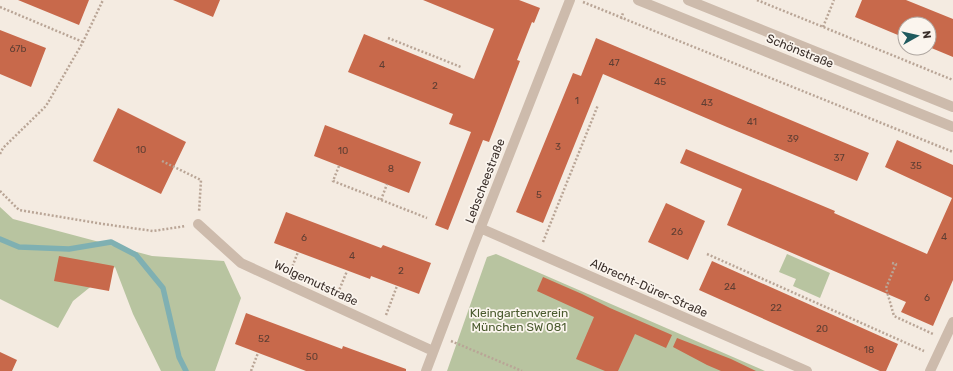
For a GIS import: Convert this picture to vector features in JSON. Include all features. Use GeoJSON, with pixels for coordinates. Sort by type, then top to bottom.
{"type":"FeatureCollection","features":[{"type":"Feature","properties":{"kind":"street","name":"Lebscheestraße"},"geometry":{"type":"LineString","coordinates":[[426,371],[480,228],[570,0]]}},
{"type":"Feature","properties":{"kind":"street","name":"Schönstraße"},"geometry":{"type":"LineString","coordinates":[[638,0],[953,126]]}},
{"type":"Feature","properties":{"kind":"street","name":"Schönstraße"},"geometry":{"type":"LineString","coordinates":[[688,0],[953,107]]}},
{"type":"Feature","properties":{"kind":"street","name":"Wolgemutstraße"},"geometry":{"type":"LineString","coordinates":[[198,224],[241,263],[433,351]]}},
{"type":"Feature","properties":{"kind":"street","name":"Albrecht-Dürer-Straße"},"geometry":{"type":"LineString","coordinates":[[480,228],[807,371]]}},
{"type":"Feature","properties":{"kind":"street"},"geometry":{"type":"LineString","coordinates":[[930,371],[953,322]]}},
{"type":"Feature","properties":{"kind":"path"},"geometry":{"type":"LineString","coordinates":[[0,154],[2,148],[46,106],[83,42],[102,0]]}},
{"type":"Feature","properties":{"kind":"path"},"geometry":{"type":"LineString","coordinates":[[577,0],[953,152]]}},
{"type":"Feature","properties":{"kind":"path"},"geometry":{"type":"LineString","coordinates":[[757,0],[953,80]]}},
{"type":"Feature","properties":{"kind":"path"},"geometry":{"type":"LineString","coordinates":[[823,27],[834,0]]}},
{"type":"Feature","properties":{"kind":"path"},"geometry":{"type":"LineString","coordinates":[[0,7],[83,42]]}},
{"type":"Feature","properties":{"kind":"path"},"geometry":{"type":"LineString","coordinates":[[622,18],[623,13]]}},
{"type":"Feature","properties":{"kind":"path"},"geometry":{"type":"LineString","coordinates":[[388,38],[461,67]]}},
{"type":"Feature","properties":{"kind":"path"},"geometry":{"type":"LineString","coordinates":[[546,233],[598,105]]}},
{"type":"Feature","properties":{"kind":"path"},"geometry":{"type":"LineString","coordinates":[[0,191],[19,210],[103,224],[153,231],[198,224],[201,180],[162,161]]}},
{"type":"Feature","properties":{"kind":"path"},"geometry":{"type":"LineString","coordinates":[[339,166],[333,181],[427,218]]}},
{"type":"Feature","properties":{"kind":"path"},"geometry":{"type":"LineString","coordinates":[[381,200],[387,184]]}},
{"type":"Feature","properties":{"kind":"path"},"geometry":{"type":"LineString","coordinates":[[286,284],[298,252]]}},
{"type":"Feature","properties":{"kind":"path"},"geometry":{"type":"LineString","coordinates":[[707,254],[926,352]]}},
{"type":"Feature","properties":{"kind":"path"},"geometry":{"type":"LineString","coordinates":[[892,263],[896,264],[886,288],[894,316],[933,334]]}},
{"type":"Feature","properties":{"kind":"path"},"geometry":{"type":"LineString","coordinates":[[333,305],[347,271]]}},
{"type":"Feature","properties":{"kind":"path"},"geometry":{"type":"LineString","coordinates":[[382,328],[397,286]]}},
{"type":"Feature","properties":{"kind":"path"},"geometry":{"type":"LineString","coordinates":[[457,343],[522,371]]}},
{"type":"Feature","properties":{"kind":"path"},"geometry":{"type":"LineString","coordinates":[[250,371],[258,353]]}},
{"type":"Feature","properties":{"kind":"green space"},"geometry":{"type":"Polygon","coordinates":[[[0,207],[13,219],[152,256],[224,261],[241,298],[215,371],[161,371],[133,314],[115,267],[73,301],[58,328],[0,299],[0,207]]]}},
{"type":"Feature","properties":{"kind":"green space","name":"Kleingartenverein München SW 081"},"geometry":{"type":"Polygon","coordinates":[[[496,254],[765,371],[447,371],[487,257],[496,254]]]}},
{"type":"Feature","properties":{"kind":"green space"},"geometry":{"type":"Polygon","coordinates":[[[787,254],[830,273],[820,298],[793,286],[796,279],[779,272],[787,254]]]}},
{"type":"Feature","properties":{"kind":"building"},"geometry":{"type":"Polygon","coordinates":[[[18,0],[89,0],[79,25],[18,0]]]}},
{"type":"Feature","properties":{"kind":"building"},"geometry":{"type":"Polygon","coordinates":[[[173,0],[220,0],[213,17],[173,0]]]}},
{"type":"Feature","properties":{"kind":"building"},"geometry":{"type":"Polygon","coordinates":[[[423,0],[519,0],[540,8],[534,23],[532,22],[517,60],[520,61],[489,142],[483,140],[448,230],[435,225],[471,132],[449,124],[453,114],[348,72],[364,34],[474,79],[494,29],[423,0]]]}},
{"type":"Feature","properties":{"kind":"building"},"geometry":{"type":"Polygon","coordinates":[[[862,0],[906,0],[953,19],[953,57],[937,50],[937,16],[897,16],[897,35],[855,17],[862,0]]]}},
{"type":"Feature","properties":{"kind":"building"},"geometry":{"type":"Polygon","coordinates":[[[0,30],[46,48],[31,87],[0,74],[0,30]]]}},
{"type":"Feature","properties":{"kind":"building"},"geometry":{"type":"Polygon","coordinates":[[[596,38],[869,153],[857,181],[603,74],[543,223],[516,212],[573,73],[581,76],[596,38]]]}},
{"type":"Feature","properties":{"kind":"building"},"geometry":{"type":"Polygon","coordinates":[[[118,108],[186,142],[161,194],[93,161],[118,108]]]}},
{"type":"Feature","properties":{"kind":"building"},"geometry":{"type":"Polygon","coordinates":[[[325,125],[421,162],[409,193],[314,156],[325,125]]]}},
{"type":"Feature","properties":{"kind":"building"},"geometry":{"type":"Polygon","coordinates":[[[897,140],[953,165],[953,280],[933,326],[901,312],[906,302],[727,225],[742,189],[680,163],[686,149],[835,211],[834,213],[927,254],[952,198],[885,167],[897,140]]]}},
{"type":"Feature","properties":{"kind":"building"},"geometry":{"type":"Polygon","coordinates":[[[666,203],[705,221],[688,260],[648,242],[666,203]]]}},
{"type":"Feature","properties":{"kind":"building"},"geometry":{"type":"Polygon","coordinates":[[[286,212],[381,248],[383,245],[431,263],[419,294],[371,276],[370,279],[274,243],[286,212]]]}},
{"type":"Feature","properties":{"kind":"building"},"geometry":{"type":"Polygon","coordinates":[[[59,256],[114,266],[109,291],[54,281],[59,256]]]}},
{"type":"Feature","properties":{"kind":"building"},"geometry":{"type":"Polygon","coordinates":[[[712,261],[898,344],[886,371],[880,371],[699,290],[712,261]]]}},
{"type":"Feature","properties":{"kind":"building"},"geometry":{"type":"Polygon","coordinates":[[[543,277],[672,335],[666,348],[635,334],[618,371],[605,371],[576,359],[594,317],[537,291],[543,277]]]}},
{"type":"Feature","properties":{"kind":"building"},"geometry":{"type":"Polygon","coordinates":[[[246,313],[342,349],[343,346],[406,369],[406,371],[306,371],[235,344],[246,313]]]}},
{"type":"Feature","properties":{"kind":"building"},"geometry":{"type":"Polygon","coordinates":[[[677,338],[731,359],[756,371],[721,371],[673,347],[677,338]]]}},
{"type":"Feature","properties":{"kind":"building"},"geometry":{"type":"Polygon","coordinates":[[[0,352],[17,360],[12,371],[0,371],[0,352]]]}},
{"type":"Feature","properties":{"kind":"waterway"},"geometry":{"type":"LineString","coordinates":[[0,239],[19,247],[69,249],[111,242],[136,255],[163,288],[179,357],[186,371]]}}]}
